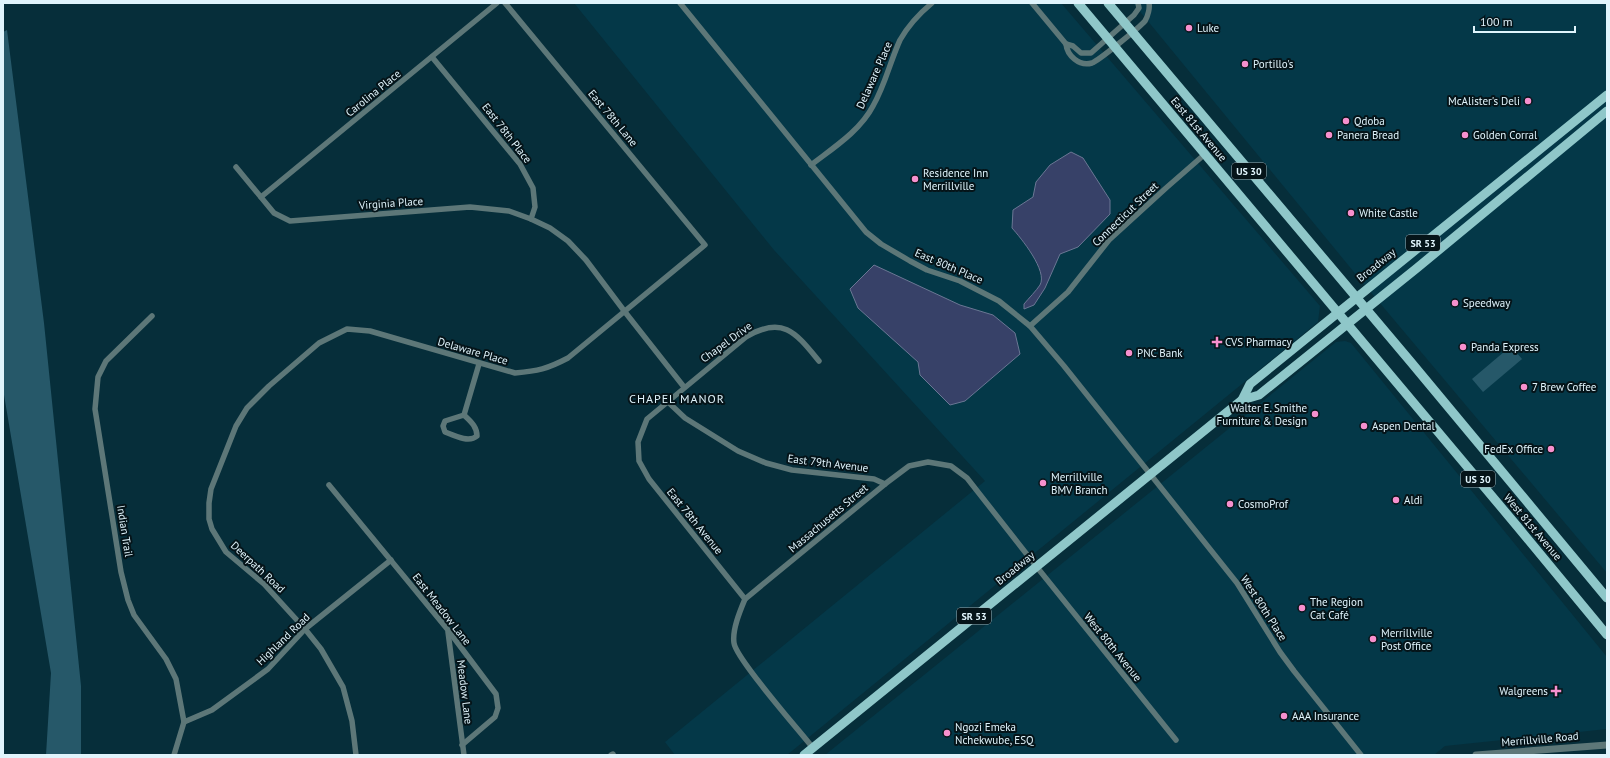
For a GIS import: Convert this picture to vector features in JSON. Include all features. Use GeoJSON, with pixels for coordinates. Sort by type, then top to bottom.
{"type":"FeatureCollection","features":[{"type":"Feature","properties":{"kind":"main road","name":"East 81st Avenue"},"geometry":{"type":"LineString","coordinates":[[1078,3],[1348,325]]}},
{"type":"Feature","properties":{"kind":"main road","name":"East 81st Avenue"},"geometry":{"type":"LineString","coordinates":[[1108,3],[1366,309]]}},
{"type":"Feature","properties":{"kind":"main road","name":"Broadway"},"geometry":{"type":"LineString","coordinates":[[804,755],[1242,400],[1250,384],[1607,94]]}},
{"type":"Feature","properties":{"kind":"main road","name":"Broadway"},"geometry":{"type":"LineString","coordinates":[[1242,400],[1259,396],[1348,325],[1607,111]]}},
{"type":"Feature","properties":{"kind":"main road","name":"West 81st Avenue"},"geometry":{"type":"LineString","coordinates":[[1366,309],[1607,598]]}},
{"type":"Feature","properties":{"kind":"main road","name":"West 81st Avenue"},"geometry":{"type":"LineString","coordinates":[[1348,325],[1607,635]]}},
{"type":"Feature","properties":{"kind":"street","name":"Carolina Place"},"geometry":{"type":"LineString","coordinates":[[262,197],[497,3]]}},
{"type":"Feature","properties":{"kind":"street","name":"East 78th Lane"},"geometry":{"type":"LineString","coordinates":[[505,3],[705,245]]}},
{"type":"Feature","properties":{"kind":"street","name":"East 80th Place"},"geometry":{"type":"LineString","coordinates":[[680,3],[861,226],[882,244],[927,270],[960,280],[998,301],[1030,326],[1064,366],[1150,474]]}},
{"type":"Feature","properties":{"kind":"street","name":"Delaware Place"},"geometry":{"type":"LineString","coordinates":[[811,165],[854,130],[866,116],[873,106],[901,39],[916,18],[932,3]]}},
{"type":"Feature","properties":{"kind":"street"},"geometry":{"type":"LineString","coordinates":[[1032,3],[1066,44],[1073,46],[1082,53],[1088,54],[1093,52],[1136,13],[1138,3]]}},
{"type":"Feature","properties":{"kind":"street"},"geometry":{"type":"LineString","coordinates":[[1066,44],[1066,51],[1080,63],[1087,64],[1097,61],[1146,20],[1149,3]]}},
{"type":"Feature","properties":{"kind":"street","name":"East 78th Place"},"geometry":{"type":"LineString","coordinates":[[432,58],[520,164],[533,188],[535,207],[531,218]]}},
{"type":"Feature","properties":{"kind":"street","name":"Connecticut Street"},"geometry":{"type":"LineString","coordinates":[[1030,326],[1068,292],[1109,240],[1205,154]]}},
{"type":"Feature","properties":{"kind":"street","name":"Virginia Place"},"geometry":{"type":"LineString","coordinates":[[236,166],[274,213],[290,221],[470,207],[509,211],[531,218]]}},
{"type":"Feature","properties":{"kind":"street"},"geometry":{"type":"LineString","coordinates":[[531,218],[550,228],[568,241],[586,260],[684,387]]}},
{"type":"Feature","properties":{"kind":"street","name":"Delaware Place"},"geometry":{"type":"LineString","coordinates":[[319,343],[347,329],[370,331],[479,364],[515,373],[537,371],[549,368],[568,358],[705,245]]}},
{"type":"Feature","properties":{"kind":"street","name":"Indian Trail"},"geometry":{"type":"LineString","coordinates":[[152,316],[106,361],[98,377],[95,409],[121,572],[128,600],[134,615],[166,659],[176,679],[184,722],[174,755]]}},
{"type":"Feature","properties":{"kind":"street","name":"Chapel Drive"},"geometry":{"type":"LineString","coordinates":[[684,387],[746,337],[758,330],[769,327],[791,331],[801,339],[819,361]]}},
{"type":"Feature","properties":{"kind":"street","name":"Deerpath Road"},"geometry":{"type":"LineString","coordinates":[[319,343],[269,386],[247,408],[236,426],[211,489],[209,519],[212,529],[226,552],[264,584],[321,649],[343,687],[352,721],[356,755]]}},
{"type":"Feature","properties":{"kind":"street"},"geometry":{"type":"LineString","coordinates":[[464,415],[479,364]]}},
{"type":"Feature","properties":{"kind":"street","name":"East 78th Avenue"},"geometry":{"type":"LineString","coordinates":[[684,387],[647,419],[638,442],[639,461],[649,479],[745,599]]}},
{"type":"Feature","properties":{"kind":"street","name":"East 79th Avenue"},"geometry":{"type":"LineString","coordinates":[[667,401],[685,418],[738,450],[766,463],[792,470],[874,479],[885,484]]}},
{"type":"Feature","properties":{"kind":"street"},"geometry":{"type":"LineString","coordinates":[[464,415],[477,430],[477,436],[474,439],[468,440],[445,432],[443,426],[445,421],[464,415]]}},
{"type":"Feature","properties":{"kind":"street","name":"Massachusetts Street"},"geometry":{"type":"LineString","coordinates":[[745,599],[909,466],[928,462],[951,466],[967,478],[1036,566]]}},
{"type":"Feature","properties":{"kind":"street","name":"West 80th Place"},"geometry":{"type":"LineString","coordinates":[[1150,474],[1238,583],[1285,658],[1361,755]]}},
{"type":"Feature","properties":{"kind":"street","name":"East Meadow Lane"},"geometry":{"type":"LineString","coordinates":[[329,485],[448,630],[496,694],[498,708],[495,716],[462,746]]}},
{"type":"Feature","properties":{"kind":"street","name":"Highland Road"},"geometry":{"type":"LineString","coordinates":[[184,722],[212,710],[268,669],[305,629],[391,560]]}},
{"type":"Feature","properties":{"kind":"street","name":"West 80th Avenue"},"geometry":{"type":"LineString","coordinates":[[1036,566],[1176,740]]}},
{"type":"Feature","properties":{"kind":"street"},"geometry":{"type":"LineString","coordinates":[[745,599],[736,620],[734,643],[744,662],[813,748]]}},
{"type":"Feature","properties":{"kind":"street","name":"Meadow Lane"},"geometry":{"type":"LineString","coordinates":[[448,630],[464,755]]}},
{"type":"Feature","properties":{"kind":"street","name":"Merrillville Road"},"geometry":{"type":"LineString","coordinates":[[1476,755],[1548,752],[1607,745]]}},
{"type":"Feature","properties":{"kind":"shaded area"},"geometry":{"type":"Polygon","coordinates":[[[574,3],[1061,3],[1320,306],[1318,322],[787,755],[675,755],[665,742],[985,481],[774,250],[574,3]]]}},
{"type":"Feature","properties":{"kind":"shaded area"},"geometry":{"type":"Polygon","coordinates":[[[1133,3],[1607,3],[1607,573],[1358,277],[1133,3]]]}},
{"type":"Feature","properties":{"kind":"shaded area"},"geometry":{"type":"Polygon","coordinates":[[[7,30],[44,323],[81,686],[81,755],[46,755],[51,673],[3,389],[3,32],[7,30]]]}},
{"type":"Feature","properties":{"kind":"shaded area"},"geometry":{"type":"Polygon","coordinates":[[[1071,152],[1083,158],[1110,200],[1110,214],[1078,247],[1060,254],[1045,288],[1034,305],[1024,309],[1024,304],[1040,285],[1041,279],[1037,263],[1012,228],[1013,210],[1033,197],[1036,182],[1050,165],[1071,152]]]}},
{"type":"Feature","properties":{"kind":"shaded area"},"geometry":{"type":"Polygon","coordinates":[[[874,265],[960,305],[993,315],[1015,333],[1020,354],[965,401],[950,405],[920,375],[918,362],[858,308],[850,289],[874,265]]]}},
{"type":"Feature","properties":{"kind":"shaded area"},"geometry":{"type":"Polygon","coordinates":[[[1345,341],[1351,343],[1607,657],[1607,729],[1445,746],[1434,755],[825,755],[1336,342],[1345,341]]]}},
{"type":"Feature","properties":{"kind":"shaded area"},"geometry":{"type":"Polygon","coordinates":[[[1511,346],[1522,359],[1483,392],[1472,379],[1511,346]]]}},
{"type":"Feature","properties":{"kind":"place","name":"Luke"},"geometry":{"type":"Point","coordinates":[1189,28]}},
{"type":"Feature","properties":{"kind":"place","name":"Portillo's"},"geometry":{"type":"Point","coordinates":[1245,64]}},
{"type":"Feature","properties":{"kind":"place","name":"McAlister's Deli"},"geometry":{"type":"Point","coordinates":[1528,101]}},
{"type":"Feature","properties":{"kind":"place","name":"Qdoba"},"geometry":{"type":"Point","coordinates":[1346,121]}},
{"type":"Feature","properties":{"kind":"place","name":"Panera Bread"},"geometry":{"type":"Point","coordinates":[1329,135]}},
{"type":"Feature","properties":{"kind":"place","name":"Golden Corral"},"geometry":{"type":"Point","coordinates":[1465,135]}},
{"type":"Feature","properties":{"kind":"place","name":"Residence Inn Merrillville"},"geometry":{"type":"Point","coordinates":[915,179]}},
{"type":"Feature","properties":{"kind":"place","name":"White Castle"},"geometry":{"type":"Point","coordinates":[1351,213]}},
{"type":"Feature","properties":{"kind":"place","name":"Speedway"},"geometry":{"type":"Point","coordinates":[1455,303]}},
{"type":"Feature","properties":{"kind":"place","name":"CVS Pharmacy"},"geometry":{"type":"Point","coordinates":[1217,342]}},
{"type":"Feature","properties":{"kind":"place","name":"Panda Express"},"geometry":{"type":"Point","coordinates":[1463,347]}},
{"type":"Feature","properties":{"kind":"place","name":"PNC Bank"},"geometry":{"type":"Point","coordinates":[1129,353]}},
{"type":"Feature","properties":{"kind":"place","name":"7 Brew Coffee"},"geometry":{"type":"Point","coordinates":[1524,387]}},
{"type":"Feature","properties":{"kind":"place","name":"Walter E. Smithe Furniture & Design"},"geometry":{"type":"Point","coordinates":[1315,414]}},
{"type":"Feature","properties":{"kind":"place","name":"Aspen Dental"},"geometry":{"type":"Point","coordinates":[1364,426]}},
{"type":"Feature","properties":{"kind":"place","name":"FedEx Office"},"geometry":{"type":"Point","coordinates":[1551,449]}},
{"type":"Feature","properties":{"kind":"place","name":"Merrillville BMV Branch"},"geometry":{"type":"Point","coordinates":[1043,483]}},
{"type":"Feature","properties":{"kind":"place","name":"Aldi"},"geometry":{"type":"Point","coordinates":[1396,500]}},
{"type":"Feature","properties":{"kind":"place","name":"CosmoProf"},"geometry":{"type":"Point","coordinates":[1230,504]}},
{"type":"Feature","properties":{"kind":"place","name":"The Region Cat Café"},"geometry":{"type":"Point","coordinates":[1302,608]}},
{"type":"Feature","properties":{"kind":"place","name":"Merrillville Post Office"},"geometry":{"type":"Point","coordinates":[1373,639]}},
{"type":"Feature","properties":{"kind":"place","name":"Walgreens"},"geometry":{"type":"Point","coordinates":[1556,691]}},
{"type":"Feature","properties":{"kind":"place","name":"AAA Insurance"},"geometry":{"type":"Point","coordinates":[1284,716]}},
{"type":"Feature","properties":{"kind":"place","name":"Ngozi Emeka Nchekwube, ESQ"},"geometry":{"type":"Point","coordinates":[947,733]}},
{"type":"Feature","properties":{"kind":"district","name":"CHAPEL MANOR"},"geometry":{"type":"Point","coordinates":[677,398]}}]}
